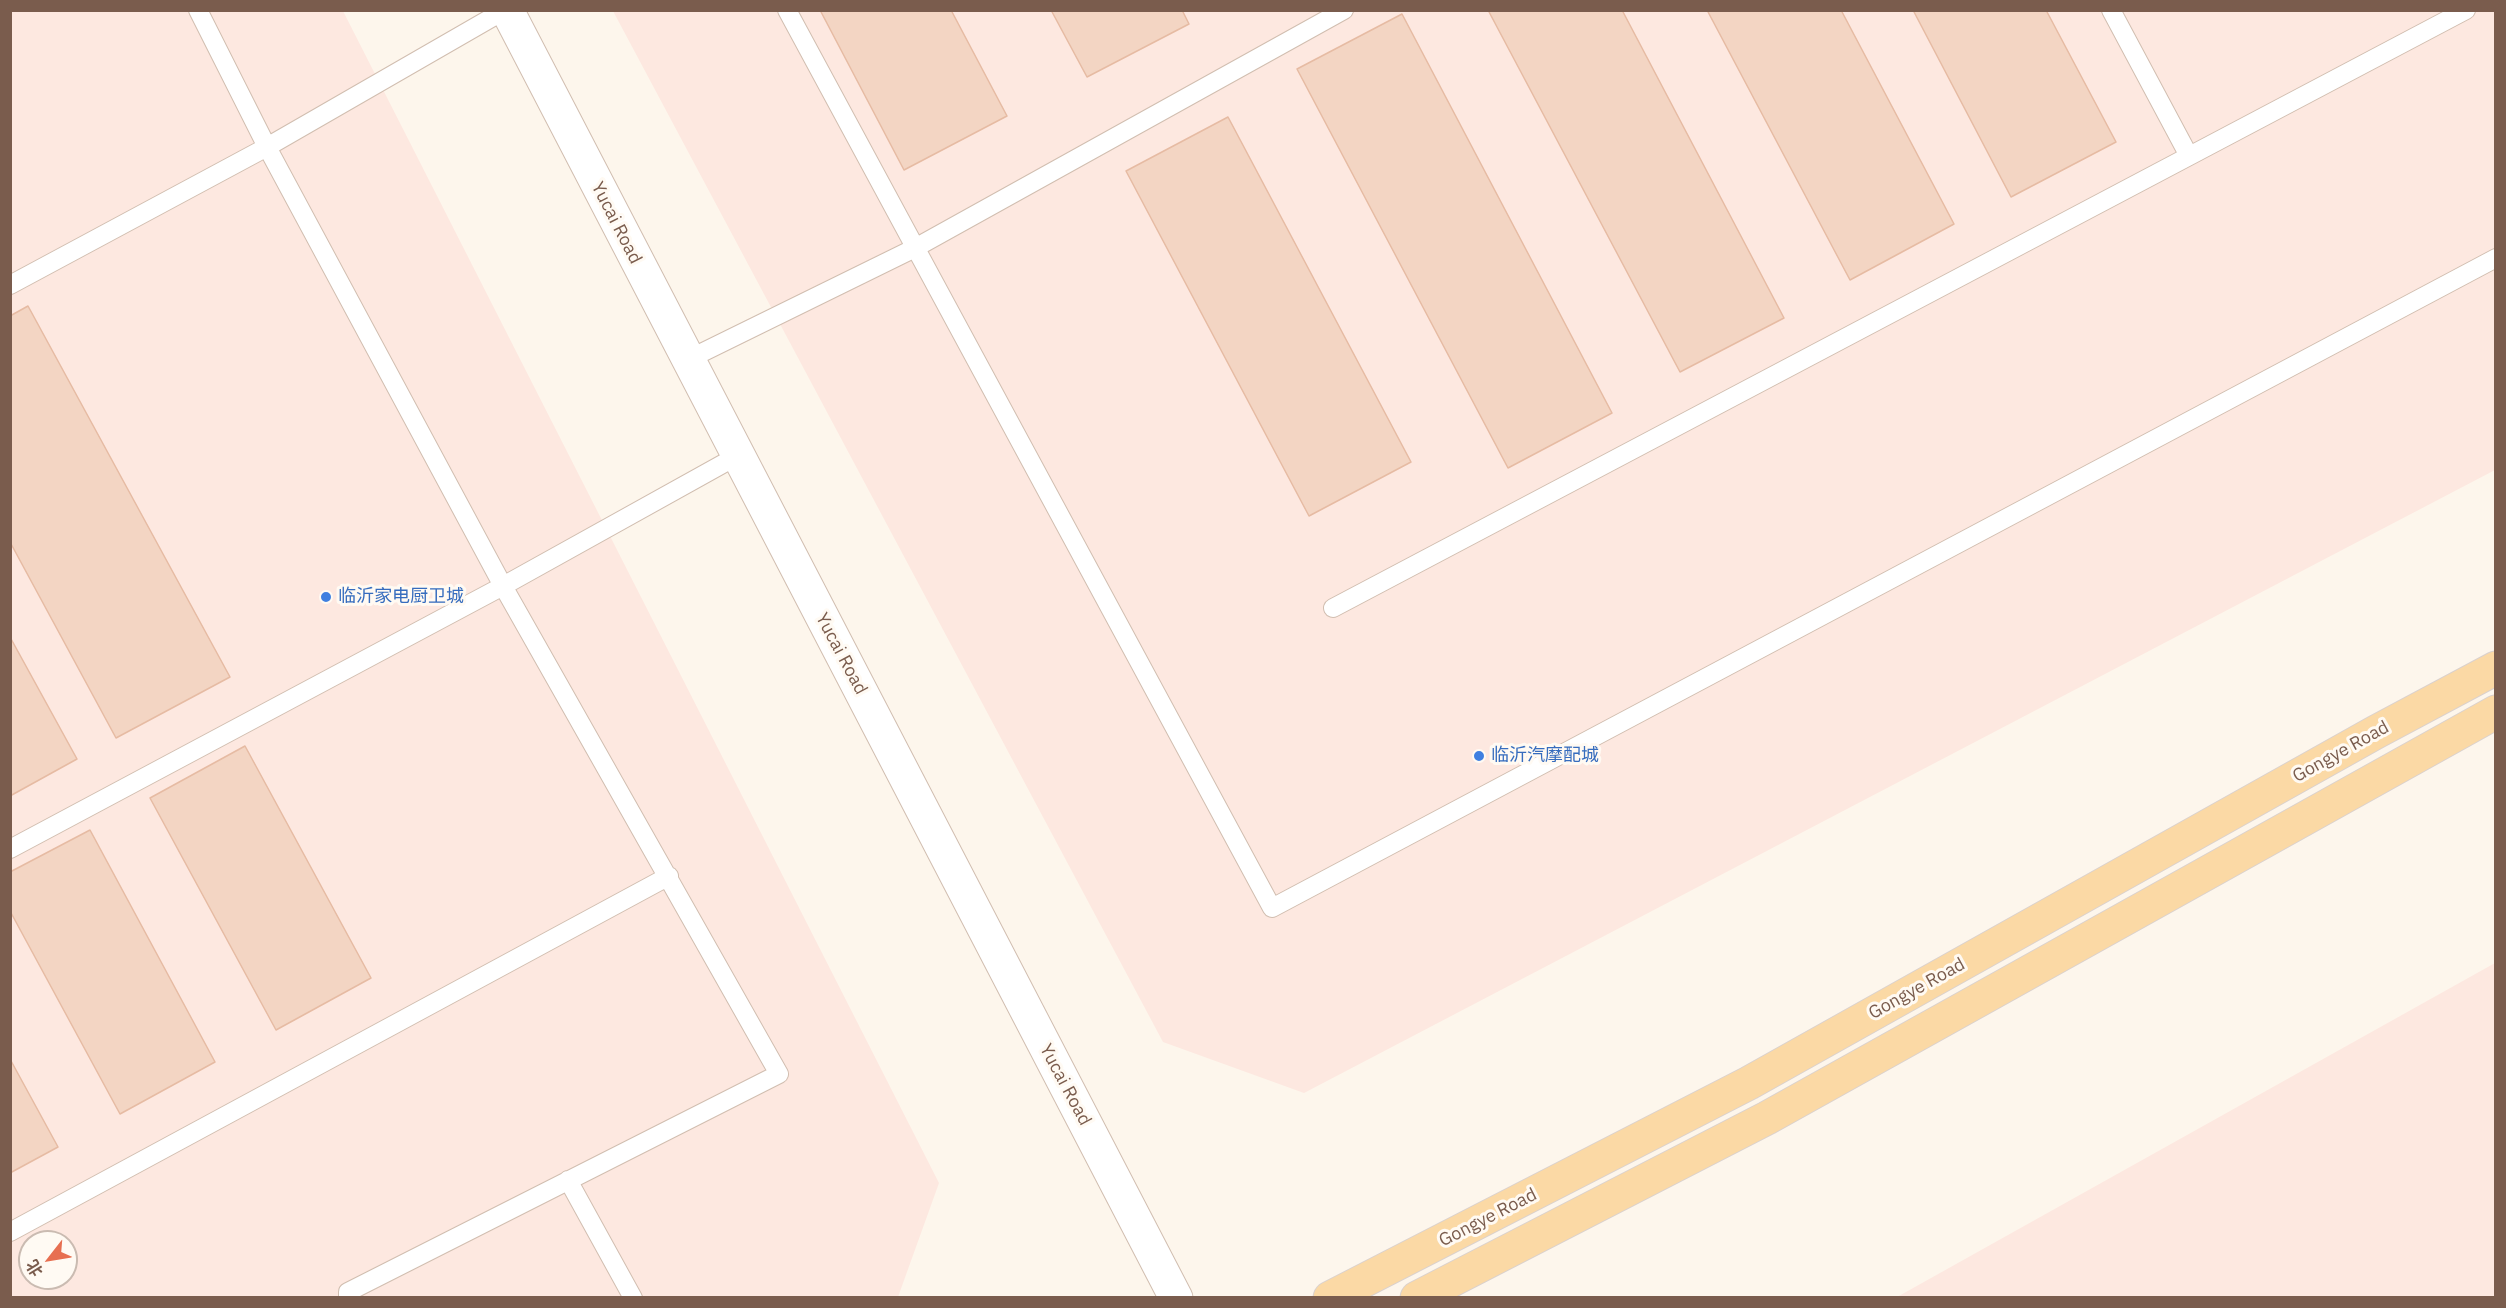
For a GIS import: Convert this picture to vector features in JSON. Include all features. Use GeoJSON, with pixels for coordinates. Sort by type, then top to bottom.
{"type":"FeatureCollection","features":[{"type":"Feature","properties":{"kind":"main road","name":"Gongye Road"},"geometry":{"type":"LineString","coordinates":[[1330,1298],[1749,1083],[2376,732],[2496,668]]}},
{"type":"Feature","properties":{"kind":"main road"},"geometry":{"type":"LineString","coordinates":[[1417,1298],[1767,1118],[2496,712]]}},
{"type":"Feature","properties":{"kind":"street","name":"Yucai Road"},"geometry":{"type":"LineString","coordinates":[[506,10],[1176,1298]]}},
{"type":"Feature","properties":{"kind":"lane"},"geometry":{"type":"LineString","coordinates":[[198,10],[267,147],[503,586],[779,1074],[348,1292],[348,1298]]}},
{"type":"Feature","properties":{"kind":"lane"},"geometry":{"type":"LineString","coordinates":[[10,285],[267,147],[506,10]]}},
{"type":"Feature","properties":{"kind":"lane"},"geometry":{"type":"LineString","coordinates":[[787,10],[1272,908],[2496,258]]}},
{"type":"Feature","properties":{"kind":"lane"},"geometry":{"type":"LineString","coordinates":[[687,360],[915,248],[1344,10]]}},
{"type":"Feature","properties":{"kind":"lane"},"geometry":{"type":"LineString","coordinates":[[2111,10],[2189,156]]}},
{"type":"Feature","properties":{"kind":"lane"},"geometry":{"type":"LineString","coordinates":[[1333,608],[2466,10]]}},
{"type":"Feature","properties":{"kind":"lane"},"geometry":{"type":"LineString","coordinates":[[10,849],[503,586],[737,456]]}},
{"type":"Feature","properties":{"kind":"lane"},"geometry":{"type":"LineString","coordinates":[[10,1232],[669,876]]}},
{"type":"Feature","properties":{"kind":"lane"},"geometry":{"type":"LineString","coordinates":[[568,1180],[633,1298]]}},
{"type":"Feature","properties":{"kind":"shaded area","name":"临沂家电厨卫城"},"geometry":{"type":"Polygon","coordinates":[[[10,11],[343,11],[939,1183],[898,1297],[11,1297],[10,11]]]}},
{"type":"Feature","properties":{"kind":"shaded area","name":"临沂汽摩配城"},"geometry":{"type":"Polygon","coordinates":[[[613,11],[2495,11],[2495,470],[1304,1093],[1163,1042],[613,11]]]}},
{"type":"Feature","properties":{"kind":"shaded area"},"geometry":{"type":"Polygon","coordinates":[[[2495,963],[2495,1297],[1897,1297],[2495,963]]]}},
{"type":"Feature","properties":{"kind":"building"},"geometry":{"type":"Polygon","coordinates":[[[820,10],[951,10],[1007,116],[904,170],[820,10]]]}},
{"type":"Feature","properties":{"kind":"building"},"geometry":{"type":"Polygon","coordinates":[[[1051,10],[1182,10],[1189,24],[1087,77],[1051,10]]]}},
{"type":"Feature","properties":{"kind":"building"},"geometry":{"type":"Polygon","coordinates":[[[1488,10],[1622,10],[1784,318],[1680,372],[1488,10]]]}},
{"type":"Feature","properties":{"kind":"building"},"geometry":{"type":"Polygon","coordinates":[[[1707,10],[1841,10],[1954,224],[1850,280],[1707,10]]]}},
{"type":"Feature","properties":{"kind":"building"},"geometry":{"type":"Polygon","coordinates":[[[1913,10],[2046,10],[2116,142],[2011,197],[1913,10]]]}},
{"type":"Feature","properties":{"kind":"building"},"geometry":{"type":"Polygon","coordinates":[[[1402,14],[1612,413],[1508,468],[1297,69],[1402,14]]]}},
{"type":"Feature","properties":{"kind":"building"},"geometry":{"type":"Polygon","coordinates":[[[1228,117],[1411,462],[1309,516],[1126,171],[1228,117]]]}},
{"type":"Feature","properties":{"kind":"building"},"geometry":{"type":"Polygon","coordinates":[[[28,306],[230,677],[116,738],[10,542],[10,316],[28,306]]]}},
{"type":"Feature","properties":{"kind":"building"},"geometry":{"type":"Polygon","coordinates":[[[10,637],[77,759],[10,796],[10,637]]]}},
{"type":"Feature","properties":{"kind":"building"},"geometry":{"type":"Polygon","coordinates":[[[245,746],[371,978],[276,1030],[150,798],[245,746]]]}},
{"type":"Feature","properties":{"kind":"building"},"geometry":{"type":"Polygon","coordinates":[[[90,830],[215,1062],[120,1114],[10,911],[10,872],[90,830]]]}},
{"type":"Feature","properties":{"kind":"building"},"geometry":{"type":"Polygon","coordinates":[[[10,1059],[58,1147],[10,1173],[10,1059]]]}},
{"type":"Feature","properties":{"kind":"place","name":"临沂家电厨卫城"},"geometry":{"type":"Point","coordinates":[326,597]}},
{"type":"Feature","properties":{"kind":"place","name":"临沂汽摩配城"},"geometry":{"type":"Point","coordinates":[1479,756]}}]}
